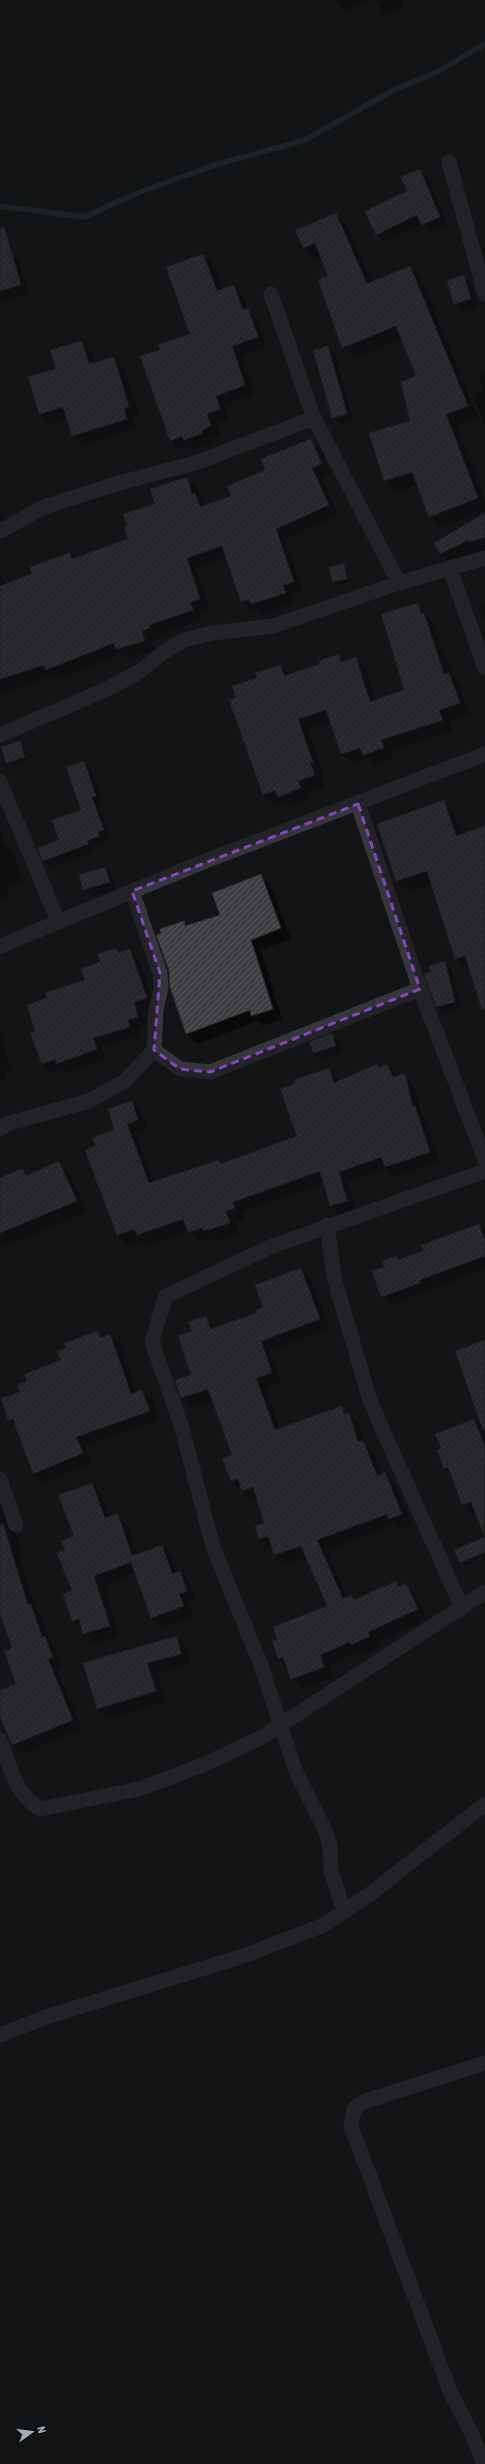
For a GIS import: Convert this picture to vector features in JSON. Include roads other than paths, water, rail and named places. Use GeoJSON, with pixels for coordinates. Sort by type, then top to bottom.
{"type":"FeatureCollection","features":[{"type":"Feature","properties":{"kind":"street"},"geometry":{"type":"LineString","coordinates":[[449,162],[485,294]]}},
{"type":"Feature","properties":{"kind":"street"},"geometry":{"type":"LineString","coordinates":[[271,294],[314,418],[399,583]]}},
{"type":"Feature","properties":{"kind":"street"},"geometry":{"type":"LineString","coordinates":[[0,531],[44,507],[119,483],[195,463],[314,418]]}},
{"type":"Feature","properties":{"kind":"street"},"geometry":{"type":"LineString","coordinates":[[0,735],[103,691],[139,672],[164,652],[184,640],[212,633],[241,631],[273,626],[399,583],[450,570],[485,558]]}},
{"type":"Feature","properties":{"kind":"street"},"geometry":{"type":"LineString","coordinates":[[450,570],[485,668]]}},
{"type":"Feature","properties":{"kind":"street"},"geometry":{"type":"LineString","coordinates":[[0,946],[132,891],[485,754]]}},
{"type":"Feature","properties":{"kind":"street"},"geometry":{"type":"LineString","coordinates":[[0,782],[58,922]]}},
{"type":"Feature","properties":{"kind":"street"},"geometry":{"type":"LineString","coordinates":[[358,804],[420,988],[485,1160]]}},
{"type":"Feature","properties":{"kind":"street"},"geometry":{"type":"LineString","coordinates":[[0,1129],[6,1124],[89,1101],[125,1081],[154,1050],[156,1010],[161,988],[160,973],[132,891]]}},
{"type":"Feature","properties":{"kind":"street"},"geometry":{"type":"LineString","coordinates":[[154,1050],[180,1069],[210,1072],[420,988]]}},
{"type":"Feature","properties":{"kind":"street"},"geometry":{"type":"LineString","coordinates":[[344,1911],[331,1870],[330,1845],[323,1826],[296,1772],[259,1660],[214,1547],[183,1432],[152,1341],[166,1296],[270,1247],[327,1225],[485,1171]]}},
{"type":"Feature","properties":{"kind":"street"},"geometry":{"type":"LineString","coordinates":[[327,1225],[334,1277],[370,1401],[462,1608]]}},
{"type":"Feature","properties":{"kind":"street"},"geometry":{"type":"LineString","coordinates":[[0,1479],[16,1525]]}},
{"type":"Feature","properties":{"kind":"street"},"geometry":{"type":"LineString","coordinates":[[0,1740],[18,1790],[24,1798],[40,1809],[139,1789],[203,1765],[262,1737],[485,1592]]}},
{"type":"Feature","properties":{"kind":"street"},"geometry":{"type":"LineString","coordinates":[[0,2035],[46,2017],[240,1957],[324,1925],[485,1804]]}},
{"type":"Feature","properties":{"kind":"street"},"geometry":{"type":"LineString","coordinates":[[484,2464],[471,2432],[450,2391],[351,2126],[354,2109],[363,2102],[485,2063]]}},
{"type":"Feature","properties":{"kind":"waterway"},"geometry":{"type":"LineString","coordinates":[[0,206],[84,217],[140,192],[218,164],[305,140],[392,91],[437,72],[485,44]]}}]}
